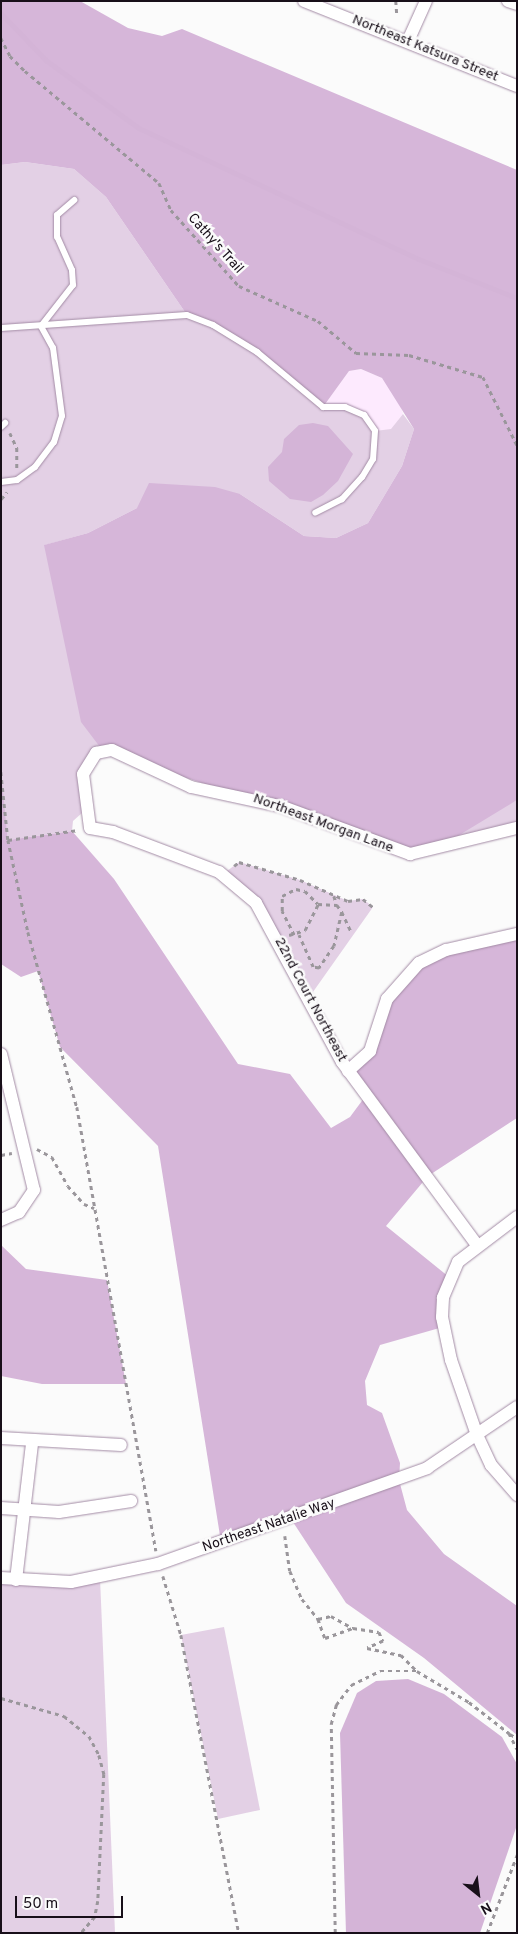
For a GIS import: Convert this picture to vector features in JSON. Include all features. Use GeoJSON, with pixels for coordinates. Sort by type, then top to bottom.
{"type":"FeatureCollection","features":[{"type":"Feature","properties":{"kind":"street","name":"Northeast Katsura Street"},"geometry":{"type":"LineString","coordinates":[[304,1],[517,86]]}},
{"type":"Feature","properties":{"kind":"street"},"geometry":{"type":"LineString","coordinates":[[408,42],[426,1]]}},
{"type":"Feature","properties":{"kind":"street"},"geometry":{"type":"LineString","coordinates":[[508,1],[517,4]]}},
{"type":"Feature","properties":{"kind":"street","name":"Northeast Morgan Lane"},"geometry":{"type":"LineString","coordinates":[[90,828],[85,766],[96,753],[112,750],[191,787],[280,806],[403,852],[427,853],[517,828]]}},
{"type":"Feature","properties":{"kind":"street","name":"22nd Court Northeast"},"geometry":{"type":"LineString","coordinates":[[90,828],[175,854],[219,872],[246,892],[267,918],[348,1071],[478,1245]]}},
{"type":"Feature","properties":{"kind":"street"},"geometry":{"type":"LineString","coordinates":[[348,1071],[370,1051],[387,999],[412,969],[446,950],[517,934]]}},
{"type":"Feature","properties":{"kind":"street"},"geometry":{"type":"LineString","coordinates":[[1,1054],[27,1150],[34,1190],[20,1212],[1,1220]]}},
{"type":"Feature","properties":{"kind":"street"},"geometry":{"type":"LineString","coordinates":[[517,1217],[458,1262],[443,1298],[444,1336],[477,1435],[491,1465],[517,1495]]}},
{"type":"Feature","properties":{"kind":"street","name":"Northeast Natalie Way"},"geometry":{"type":"LineString","coordinates":[[1,1578],[71,1582],[158,1564],[426,1468],[517,1407]]}},
{"type":"Feature","properties":{"kind":"street"},"geometry":{"type":"LineString","coordinates":[[1,1438],[32,1443],[121,1445]]}},
{"type":"Feature","properties":{"kind":"street"},"geometry":{"type":"LineString","coordinates":[[16,1580],[32,1443]]}},
{"type":"Feature","properties":{"kind":"street"},"geometry":{"type":"LineString","coordinates":[[1,1508],[23,1512],[132,1501]]}},
{"type":"Feature","properties":{"kind":"lane"},"geometry":{"type":"LineString","coordinates":[[42,326],[73,285],[72,270],[57,236],[57,215],[74,200]]}},
{"type":"Feature","properties":{"kind":"lane"},"geometry":{"type":"LineString","coordinates":[[1,328],[187,315],[257,352],[323,407],[345,407],[364,415],[375,431],[373,459],[342,499],[315,513]]}},
{"type":"Feature","properties":{"kind":"lane"},"geometry":{"type":"LineString","coordinates":[[1,482],[17,480],[35,468],[54,442],[62,416],[53,348],[42,326]]}},
{"type":"Feature","properties":{"kind":"path"},"geometry":{"type":"LineString","coordinates":[[396,1],[397,16]]}},
{"type":"Feature","properties":{"kind":"path","name":"Cathy's Trail"},"geometry":{"type":"LineString","coordinates":[[1,38],[10,56],[25,72],[159,183],[171,210],[239,286],[318,321],[356,353],[408,355],[483,377],[517,445]]}},
{"type":"Feature","properties":{"kind":"path"},"geometry":{"type":"LineString","coordinates":[[1,499],[17,480],[17,448],[3,425]]}},
{"type":"Feature","properties":{"kind":"path"},"geometry":{"type":"LineString","coordinates":[[1,772],[8,840],[28,932],[76,1107],[158,1564],[174,1601],[239,1933]]}},
{"type":"Feature","properties":{"kind":"path"},"geometry":{"type":"LineString","coordinates":[[8,840],[90,828]]}},
{"type":"Feature","properties":{"kind":"path"},"geometry":{"type":"LineString","coordinates":[[231,868],[240,862],[300,880],[334,896],[363,900],[374,907]]}},
{"type":"Feature","properties":{"kind":"path"},"geometry":{"type":"LineString","coordinates":[[294,935],[282,911],[282,896],[296,889],[305,891],[318,904],[337,905]]}},
{"type":"Feature","properties":{"kind":"path"},"geometry":{"type":"LineString","coordinates":[[334,896],[352,933]]}},
{"type":"Feature","properties":{"kind":"path"},"geometry":{"type":"LineString","coordinates":[[299,935],[318,904]]}},
{"type":"Feature","properties":{"kind":"path"},"geometry":{"type":"LineString","coordinates":[[299,935],[313,967],[318,968],[334,946],[342,912]]}},
{"type":"Feature","properties":{"kind":"path"},"geometry":{"type":"LineString","coordinates":[[287,935],[299,935]]}},
{"type":"Feature","properties":{"kind":"path"},"geometry":{"type":"LineString","coordinates":[[1,1155],[40,1149],[52,1156],[68,1186],[84,1204],[94,1208]]}},
{"type":"Feature","properties":{"kind":"path"},"geometry":{"type":"LineString","coordinates":[[285,1536],[290,1571],[302,1599],[318,1619],[325,1638],[353,1628]]}},
{"type":"Feature","properties":{"kind":"path"},"geometry":{"type":"LineString","coordinates":[[318,1619],[331,1616],[353,1628],[379,1632],[383,1641],[367,1648],[401,1655],[417,1671],[469,1702],[517,1738]]}},
{"type":"Feature","properties":{"kind":"path"},"geometry":{"type":"LineString","coordinates":[[335,1933],[331,1724],[336,1704],[363,1676],[380,1671],[417,1671]]}},
{"type":"Feature","properties":{"kind":"path"},"geometry":{"type":"LineString","coordinates":[[1,1698],[64,1716],[89,1736],[99,1755],[104,1774],[98,1901],[95,1917],[82,1933]]}},
{"type":"Feature","properties":{"kind":"path"},"geometry":{"type":"LineString","coordinates":[[509,1733],[517,1749]]}},
{"type":"Feature","properties":{"kind":"path"},"geometry":{"type":"LineString","coordinates":[[487,1933],[517,1855]]}},
{"type":"Feature","properties":{"kind":"shaded area"},"geometry":{"type":"Polygon","coordinates":[[[1,1],[80,1],[128,28],[162,36],[182,29],[517,170],[517,800],[433,851],[421,854],[103,751],[81,722],[44,545],[88,533],[137,508],[149,483],[215,487],[240,494],[304,536],[336,538],[368,523],[402,466],[414,429],[382,378],[361,369],[349,371],[323,407],[257,352],[187,315],[106,197],[74,169],[25,162],[1,165],[1,1]]]}},
{"type":"Feature","properties":{"kind":"shaded area"},"geometry":{"type":"Polygon","coordinates":[[[25,162],[74,169],[106,197],[187,315],[257,352],[323,407],[345,407],[364,415],[375,431],[391,429],[403,414],[414,429],[402,466],[368,523],[336,538],[304,536],[240,494],[137,508],[88,533],[45,545],[103,751],[90,759],[82,813],[73,821],[72,831],[8,840],[1,779],[1,165],[25,162]]]}},
{"type":"Feature","properties":{"kind":"shaded area"},"geometry":{"type":"Polygon","coordinates":[[[361,369],[382,378],[399,400],[403,414],[391,430],[375,431],[323,407],[349,371],[361,369]]]}},
{"type":"Feature","properties":{"kind":"shaded area"},"geometry":{"type":"Polygon","coordinates":[[[313,423],[328,426],[353,454],[338,481],[323,495],[311,502],[290,499],[269,481],[268,467],[282,452],[284,439],[299,425],[313,423]]]}},
{"type":"Feature","properties":{"kind":"shaded area"},"geometry":{"type":"Polygon","coordinates":[[[1,772],[8,840],[72,831],[114,879],[238,1064],[290,1074],[331,1128],[350,1117],[367,1094],[348,1071],[364,1058],[380,1019],[419,963],[517,934],[517,1118],[428,1176],[386,1226],[449,1277],[443,1327],[380,1345],[365,1381],[367,1405],[382,1413],[400,1463],[399,1480],[407,1510],[444,1554],[517,1606],[517,1735],[424,1658],[346,1603],[291,1519],[221,1542],[158,1146],[60,1047],[38,971],[21,977],[1,964],[1,772]]]}},
{"type":"Feature","properties":{"kind":"shaded area"},"geometry":{"type":"Polygon","coordinates":[[[517,800],[517,828],[433,851],[498,809],[517,800]]]}},
{"type":"Feature","properties":{"kind":"shaded area"},"geometry":{"type":"Polygon","coordinates":[[[239,862],[300,880],[348,901],[363,899],[373,907],[308,999],[267,918],[223,874],[239,862]]]}},
{"type":"Feature","properties":{"kind":"shaded area"},"geometry":{"type":"Polygon","coordinates":[[[1,1245],[26,1269],[107,1280],[126,1384],[42,1384],[1,1376],[1,1245]]]}},
{"type":"Feature","properties":{"kind":"shaded area"},"geometry":{"type":"Polygon","coordinates":[[[1,1578],[100,1578],[115,1933],[1,1933],[1,1578]]]}},
{"type":"Feature","properties":{"kind":"shaded area"},"geometry":{"type":"Polygon","coordinates":[[[224,1627],[260,1810],[218,1819],[181,1635],[224,1627]]]}},
{"type":"Feature","properties":{"kind":"shaded area"},"geometry":{"type":"Polygon","coordinates":[[[408,1679],[444,1694],[502,1737],[517,1764],[517,1825],[480,1933],[346,1933],[340,1733],[357,1693],[376,1681],[408,1679]]]}},
{"type":"Feature","properties":{"kind":"waterway"},"geometry":{"type":"LineString","coordinates":[[1,13],[46,60],[139,128],[419,259],[517,298]]}}]}
